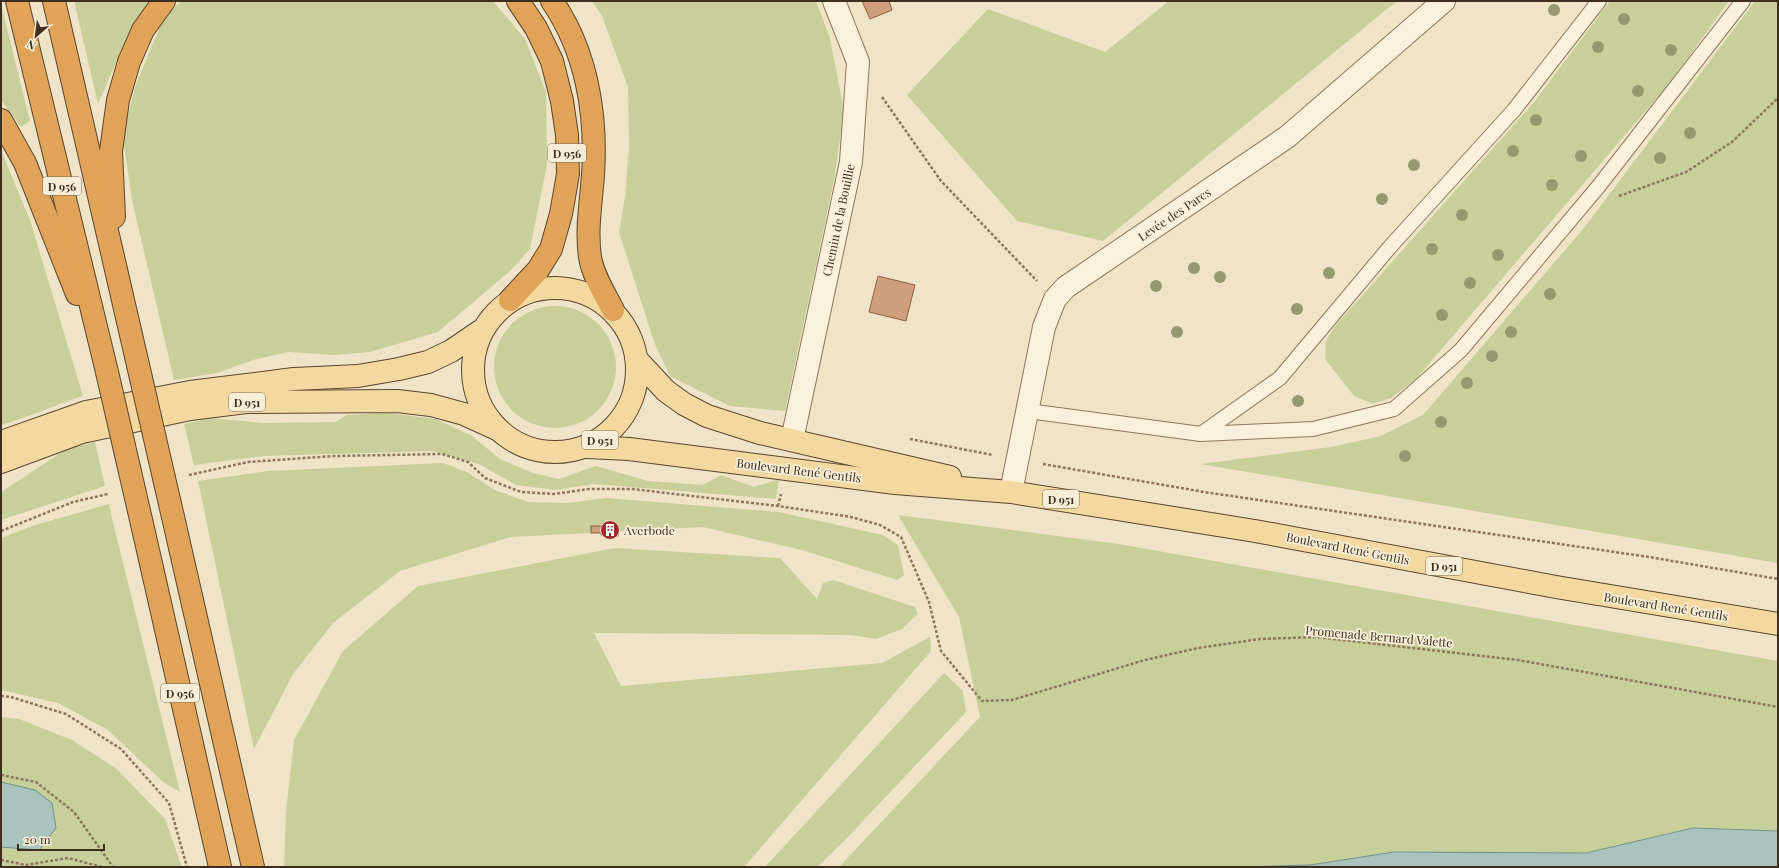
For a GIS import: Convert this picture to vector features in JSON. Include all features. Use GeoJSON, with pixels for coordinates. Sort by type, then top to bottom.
{"type":"FeatureCollection","features":[{"type":"Feature","properties":{"kind":"highway","name":"D 956"},"geometry":{"type":"LineString","coordinates":[[17,1],[107,372],[220,867]]}},
{"type":"Feature","properties":{"kind":"highway","name":"D 956"},"geometry":{"type":"LineString","coordinates":[[54,1],[253,867]]}},
{"type":"Feature","properties":{"kind":"highway","name":"D 956"},"geometry":{"type":"LineString","coordinates":[[117,274],[111,151],[113,129],[118,100],[129,62],[143,30],[164,1]]}},
{"type":"Feature","properties":{"kind":"highway","name":"D 956"},"geometry":{"type":"LineString","coordinates":[[510,300],[538,270],[551,249],[561,214],[568,174],[567,135],[562,101],[552,61],[536,28],[518,1]]}},
{"type":"Feature","properties":{"kind":"highway","name":"D 956"},"geometry":{"type":"LineString","coordinates":[[552,1],[564,18],[577,50],[587,82],[592,108],[593,139],[593,173],[588,239],[590,259],[598,281],[613,310]]}},
{"type":"Feature","properties":{"kind":"highway","name":"D 956"},"geometry":{"type":"LineString","coordinates":[[1,120],[25,163],[107,372]]}},
{"type":"Feature","properties":{"kind":"main road","name":"D 951"},"geometry":{"type":"LineString","coordinates":[[1,462],[82,432],[190,409],[246,402],[397,401],[431,405],[464,414],[498,430],[517,444],[540,451],[564,452],[587,447],[603,438],[616,427],[627,412],[634,396],[638,379],[638,361],[630,333],[613,310],[590,295],[564,287],[536,289],[510,300],[495,313],[482,330],[476,347],[473,364],[473,382],[478,400],[486,415],[498,430]]}},
{"type":"Feature","properties":{"kind":"main road","name":"D 951"},"geometry":{"type":"LineString","coordinates":[[1,442],[86,412],[190,392],[294,380],[358,376],[399,369],[434,359],[451,351],[482,330]]}},
{"type":"Feature","properties":{"kind":"main road","name":"Boulevard René Gentils"},"geometry":{"type":"LineString","coordinates":[[638,361],[666,391],[684,404],[707,416],[734,425],[792,440],[892,462],[1011,492]]}},
{"type":"Feature","properties":{"kind":"main road","name":"Boulevard René Gentils"},"geometry":{"type":"LineString","coordinates":[[587,447],[676,455],[895,483],[1011,492],[1255,531],[1556,587],[1778,624]]}},
{"type":"Feature","properties":{"kind":"street","name":"Chemin de la Bouillie"},"geometry":{"type":"LineString","coordinates":[[792,440],[851,162],[858,62],[834,1]]}},
{"type":"Feature","properties":{"kind":"street","name":"Levée des Parcs"},"geometry":{"type":"LineString","coordinates":[[1011,492],[1044,327],[1055,299],[1066,287],[1287,137],[1444,1]]}},
{"type":"Feature","properties":{"kind":"lane"},"geometry":{"type":"LineString","coordinates":[[1201,434],[1280,378],[1389,248],[1514,110],[1599,1]]}},
{"type":"Feature","properties":{"kind":"lane"},"geometry":{"type":"LineString","coordinates":[[1028,411],[1201,434],[1313,428],[1394,409],[1460,350],[1578,211],[1743,1]]}},
{"type":"Feature","properties":{"kind":"path"},"geometry":{"type":"LineString","coordinates":[[858,62],[941,181],[1055,299]]}},
{"type":"Feature","properties":{"kind":"path"},"geometry":{"type":"LineString","coordinates":[[1578,211],[1686,172],[1732,142],[1778,98]]}},
{"type":"Feature","properties":{"kind":"path"},"geometry":{"type":"LineString","coordinates":[[904,438],[1018,460],[1204,492],[1649,557],[1778,579]]}},
{"type":"Feature","properties":{"kind":"path","name":"Promenade Bernard Valette"},"geometry":{"type":"LineString","coordinates":[[187,476],[248,462],[334,456],[442,454],[468,462],[485,478],[521,492],[554,494],[589,489],[632,490],[778,506],[851,517],[880,525],[901,537],[928,602],[941,651],[982,701],[1012,700],[1145,660],[1198,648],[1260,639],[1316,637],[1518,660],[1778,707]]}},
{"type":"Feature","properties":{"kind":"path"},"geometry":{"type":"LineString","coordinates":[[1,531],[73,502],[111,494]]}},
{"type":"Feature","properties":{"kind":"path"},"geometry":{"type":"LineString","coordinates":[[1,696],[11,697],[66,714],[121,749],[169,803],[188,867]]}},
{"type":"Feature","properties":{"kind":"path"},"geometry":{"type":"LineString","coordinates":[[1,775],[36,782],[74,812],[113,867]]}},
{"type":"Feature","properties":{"kind":"path"},"geometry":{"type":"LineString","coordinates":[[1,860],[26,865],[68,858],[102,867]]}},
{"type":"Feature","properties":{"kind":"green space"},"geometry":{"type":"Polygon","coordinates":[[[74,1],[149,1],[124,44],[98,104],[74,1]]]}},
{"type":"Feature","properties":{"kind":"green space"},"geometry":{"type":"Polygon","coordinates":[[[181,1],[493,1],[525,39],[546,92],[547,165],[530,249],[510,271],[438,332],[370,352],[335,355],[288,352],[253,360],[217,373],[174,380],[132,200],[123,137],[135,87],[163,19],[181,1]]]}},
{"type":"Feature","properties":{"kind":"green space"},"geometry":{"type":"Polygon","coordinates":[[[592,1],[816,1],[830,38],[844,112],[834,180],[785,411],[730,406],[670,376],[654,342],[619,232],[625,197],[629,147],[628,87],[602,16],[592,1]]]}},
{"type":"Feature","properties":{"kind":"green space"},"geometry":{"type":"Polygon","coordinates":[[[1169,1],[1397,1],[1103,241],[1017,221],[907,95],[988,9],[1105,52],[1169,1]]]}},
{"type":"Feature","properties":{"kind":"green space"},"geometry":{"type":"Polygon","coordinates":[[[1610,1],[1729,1],[1669,84],[1416,379],[1391,398],[1373,404],[1354,396],[1325,359],[1326,341],[1335,326],[1535,101],[1610,1]]]}},
{"type":"Feature","properties":{"kind":"green space"},"geometry":{"type":"Polygon","coordinates":[[[1755,1],[1778,1],[1778,563],[1201,464],[1331,447],[1381,436],[1423,415],[1584,228],[1755,1]]]}},
{"type":"Feature","properties":{"kind":"green space"},"geometry":{"type":"Polygon","coordinates":[[[1,4],[30,121],[21,127],[1,100],[1,4]]]}},
{"type":"Feature","properties":{"kind":"green space"},"geometry":{"type":"Polygon","coordinates":[[[1,150],[31,223],[83,396],[1,425],[1,150]]]}},
{"type":"Feature","properties":{"kind":"green space"},"geometry":{"type":"Polygon","coordinates":[[[555,306],[578,310],[589,316],[598,324],[606,333],[612,344],[616,367],[612,390],[606,401],[598,410],[589,418],[578,424],[555,428],[532,424],[521,418],[512,410],[504,401],[498,390],[494,367],[498,344],[504,333],[512,324],[521,316],[532,310],[555,306]]]}},
{"type":"Feature","properties":{"kind":"green space"},"geometry":{"type":"Polygon","coordinates":[[[387,413],[436,419],[472,436],[500,459],[533,473],[559,479],[596,466],[648,481],[703,485],[721,475],[754,487],[779,479],[776,499],[593,484],[556,490],[516,485],[479,464],[434,451],[264,456],[194,465],[184,424],[211,418],[263,423],[335,422],[347,415],[387,413]]]}},
{"type":"Feature","properties":{"kind":"green space"},"geometry":{"type":"Polygon","coordinates":[[[95,442],[105,486],[1,520],[1,492],[65,450],[95,442]]]}},
{"type":"Feature","properties":{"kind":"green space"},"geometry":{"type":"Polygon","coordinates":[[[443,463],[467,472],[495,490],[528,502],[567,503],[606,498],[779,512],[883,535],[898,545],[904,575],[897,580],[802,550],[703,527],[511,537],[400,571],[333,623],[293,674],[254,749],[198,481],[268,471],[443,463]]]}},
{"type":"Feature","properties":{"kind":"green space"},"geometry":{"type":"Polygon","coordinates":[[[109,504],[180,792],[163,782],[108,730],[58,703],[1,690],[1,538],[35,525],[109,504]]]}},
{"type":"Feature","properties":{"kind":"green space"},"geometry":{"type":"Polygon","coordinates":[[[898,515],[1119,544],[1778,661],[1778,831],[1693,828],[1586,853],[1394,852],[1310,865],[1237,867],[839,867],[980,717],[959,617],[898,515]]]}},
{"type":"Feature","properties":{"kind":"green space"},"geometry":{"type":"Polygon","coordinates":[[[615,548],[780,558],[817,599],[823,583],[833,580],[915,607],[918,614],[902,629],[876,639],[851,635],[594,633],[621,686],[882,663],[930,637],[931,651],[744,867],[284,867],[286,812],[294,740],[343,651],[418,586],[615,548]]]}},
{"type":"Feature","properties":{"kind":"green space"},"geometry":{"type":"Polygon","coordinates":[[[944,673],[963,691],[966,712],[845,840],[817,867],[765,867],[944,673]]]}},
{"type":"Feature","properties":{"kind":"green space"},"geometry":{"type":"Polygon","coordinates":[[[1,717],[19,719],[72,740],[117,769],[165,819],[182,867],[1,867],[1,717]]]}},
{"type":"Feature","properties":{"kind":"water"},"geometry":{"type":"Polygon","coordinates":[[[1,782],[35,790],[52,803],[56,828],[39,850],[1,847],[1,782]]]}},
{"type":"Feature","properties":{"kind":"water"},"geometry":{"type":"Polygon","coordinates":[[[1693,828],[1778,831],[1778,867],[1237,867],[1310,865],[1394,852],[1586,853],[1693,828]]]}},
{"type":"Feature","properties":{"kind":"building"},"geometry":{"type":"Polygon","coordinates":[[[862,1],[889,1],[892,10],[870,19],[862,1]]]}},
{"type":"Feature","properties":{"kind":"building"},"geometry":{"type":"Polygon","coordinates":[[[878,276],[915,285],[906,321],[869,312],[878,276]]]}},
{"type":"Feature","properties":{"kind":"building"},"geometry":{"type":"Polygon","coordinates":[[[591,526],[601,526],[601,533],[591,533],[591,526]]]}},
{"type":"Feature","properties":{"kind":"building","name":"Averbode"},"geometry":{"type":"Polygon","coordinates":[[[601,526],[618,526],[618,536],[601,535],[601,526]]]}},
{"type":"Feature","properties":{"kind":"place","name":"Averbode"},"geometry":{"type":"Point","coordinates":[610,530]}}]}
